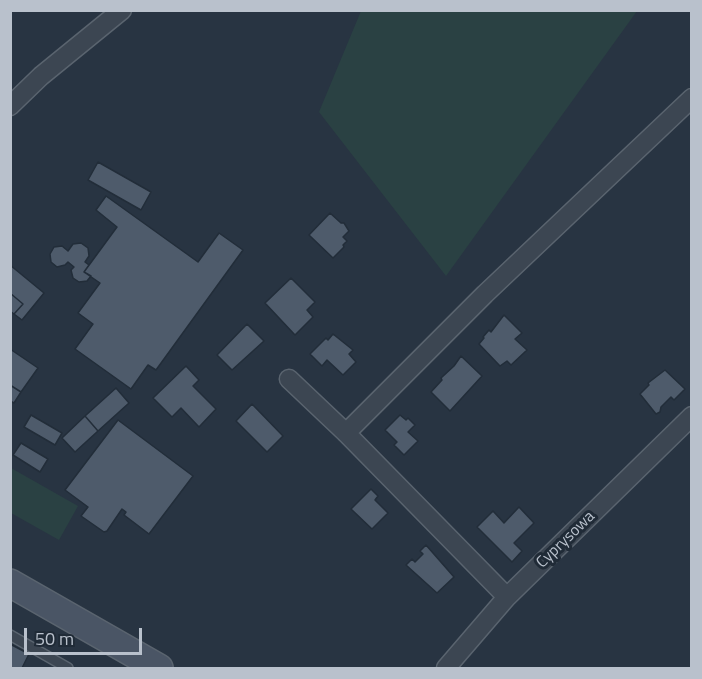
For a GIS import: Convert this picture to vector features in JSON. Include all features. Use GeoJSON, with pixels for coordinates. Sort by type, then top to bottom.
{"type":"FeatureCollection","features":[{"type":"Feature","properties":{"kind":"street"},"geometry":{"type":"LineString","coordinates":[[10,106],[41,75],[122,10]]}},
{"type":"Feature","properties":{"kind":"street"},"geometry":{"type":"LineString","coordinates":[[346,433],[485,294],[692,98]]}},
{"type":"Feature","properties":{"kind":"street"},"geometry":{"type":"LineString","coordinates":[[289,378],[507,597]]}},
{"type":"Feature","properties":{"kind":"street","name":"Cyprysowa"},"geometry":{"type":"LineString","coordinates":[[446,669],[507,597],[692,416]]}},
{"type":"Feature","properties":{"kind":"street"},"geometry":{"type":"LineString","coordinates":[[10,583],[159,669]]}},
{"type":"Feature","properties":{"kind":"lane"},"geometry":{"type":"LineString","coordinates":[[10,635],[68,669]]}},
{"type":"Feature","properties":{"kind":"green space"},"geometry":{"type":"Polygon","coordinates":[[[361,11],[637,11],[446,276],[319,112],[361,11]]]}},
{"type":"Feature","properties":{"kind":"green space"},"geometry":{"type":"Polygon","coordinates":[[[11,468],[78,506],[59,540],[11,513],[11,468]]]}},
{"type":"Feature","properties":{"kind":"building"},"geometry":{"type":"Polygon","coordinates":[[[98,162],[151,192],[141,210],[88,180],[98,162]]]}},
{"type":"Feature","properties":{"kind":"building"},"geometry":{"type":"Polygon","coordinates":[[[106,196],[198,262],[219,233],[243,250],[156,370],[148,365],[131,389],[75,349],[93,324],[78,313],[100,283],[84,272],[117,227],[96,210],[106,196]]]}},
{"type":"Feature","properties":{"kind":"building"},"geometry":{"type":"Polygon","coordinates":[[[330,213],[344,223],[349,231],[343,237],[347,241],[344,247],[333,258],[309,235],[330,213]]]}},
{"type":"Feature","properties":{"kind":"building"},"geometry":{"type":"Polygon","coordinates":[[[81,243],[88,248],[89,256],[85,262],[89,265],[84,272],[91,276],[87,281],[79,282],[73,278],[71,270],[74,267],[68,262],[57,267],[51,262],[50,254],[54,247],[62,246],[68,251],[73,244],[81,243]]]}},
{"type":"Feature","properties":{"kind":"building"},"geometry":{"type":"Polygon","coordinates":[[[10,265],[44,293],[22,320],[14,314],[23,304],[10,293],[10,265]]]}},
{"type":"Feature","properties":{"kind":"building"},"geometry":{"type":"Polygon","coordinates":[[[291,278],[315,302],[307,310],[313,317],[295,335],[265,303],[291,278]]]}},
{"type":"Feature","properties":{"kind":"building"},"geometry":{"type":"Polygon","coordinates":[[[10,293],[23,304],[14,314],[10,311],[10,293]]]}},
{"type":"Feature","properties":{"kind":"building"},"geometry":{"type":"Polygon","coordinates":[[[504,315],[522,333],[515,339],[527,350],[511,365],[507,361],[500,366],[479,344],[504,315]]]}},
{"type":"Feature","properties":{"kind":"building"},"geometry":{"type":"Polygon","coordinates":[[[247,324],[264,341],[232,370],[217,355],[247,324]]]}},
{"type":"Feature","properties":{"kind":"building"},"geometry":{"type":"Polygon","coordinates":[[[333,334],[353,350],[349,354],[356,362],[343,375],[327,360],[322,366],[310,354],[333,334]]]}},
{"type":"Feature","properties":{"kind":"building"},"geometry":{"type":"Polygon","coordinates":[[[10,349],[38,368],[21,392],[10,385],[10,349]]]}},
{"type":"Feature","properties":{"kind":"building"},"geometry":{"type":"Polygon","coordinates":[[[461,356],[482,376],[450,411],[431,392],[461,356]]]}},
{"type":"Feature","properties":{"kind":"building"},"geometry":{"type":"Polygon","coordinates":[[[186,366],[199,380],[193,386],[216,409],[199,427],[181,408],[172,417],[153,398],[186,366]]]}},
{"type":"Feature","properties":{"kind":"building"},"geometry":{"type":"Polygon","coordinates":[[[665,370],[685,389],[674,400],[671,397],[656,414],[640,394],[649,385],[648,383],[665,370]]]}},
{"type":"Feature","properties":{"kind":"building"},"geometry":{"type":"Polygon","coordinates":[[[10,385],[21,392],[14,403],[10,401],[10,385]]]}},
{"type":"Feature","properties":{"kind":"building"},"geometry":{"type":"Polygon","coordinates":[[[116,388],[129,403],[98,431],[85,416],[116,388]]]}},
{"type":"Feature","properties":{"kind":"building"},"geometry":{"type":"Polygon","coordinates":[[[252,404],[283,436],[267,452],[236,421],[252,404]]]}},
{"type":"Feature","properties":{"kind":"building"},"geometry":{"type":"Polygon","coordinates":[[[31,415],[62,433],[55,445],[24,427],[31,415]]]}},
{"type":"Feature","properties":{"kind":"building"},"geometry":{"type":"Polygon","coordinates":[[[400,415],[406,420],[408,418],[415,425],[408,432],[418,441],[404,455],[394,445],[397,442],[385,430],[400,415]]]}},
{"type":"Feature","properties":{"kind":"building"},"geometry":{"type":"Polygon","coordinates":[[[85,416],[98,431],[75,452],[62,438],[85,416]]]}},
{"type":"Feature","properties":{"kind":"building"},"geometry":{"type":"Polygon","coordinates":[[[118,420],[193,476],[149,534],[124,515],[126,512],[122,509],[104,532],[81,516],[88,507],[65,490],[118,420]]]}},
{"type":"Feature","properties":{"kind":"building"},"geometry":{"type":"Polygon","coordinates":[[[21,443],[48,459],[40,472],[13,455],[21,443]]]}},
{"type":"Feature","properties":{"kind":"building"},"geometry":{"type":"Polygon","coordinates":[[[371,489],[378,496],[375,500],[388,513],[372,529],[351,509],[371,489]]]}},
{"type":"Feature","properties":{"kind":"building"},"geometry":{"type":"Polygon","coordinates":[[[519,507],[534,523],[514,543],[522,551],[512,562],[477,527],[493,511],[504,523],[519,507]]]}},
{"type":"Feature","properties":{"kind":"building"},"geometry":{"type":"Polygon","coordinates":[[[426,545],[454,577],[437,593],[406,565],[412,559],[415,562],[423,554],[420,551],[426,545]]]}},
{"type":"Feature","properties":{"kind":"building"},"geometry":{"type":"Polygon","coordinates":[[[10,644],[29,654],[22,668],[10,668],[10,644]]]}}]}
